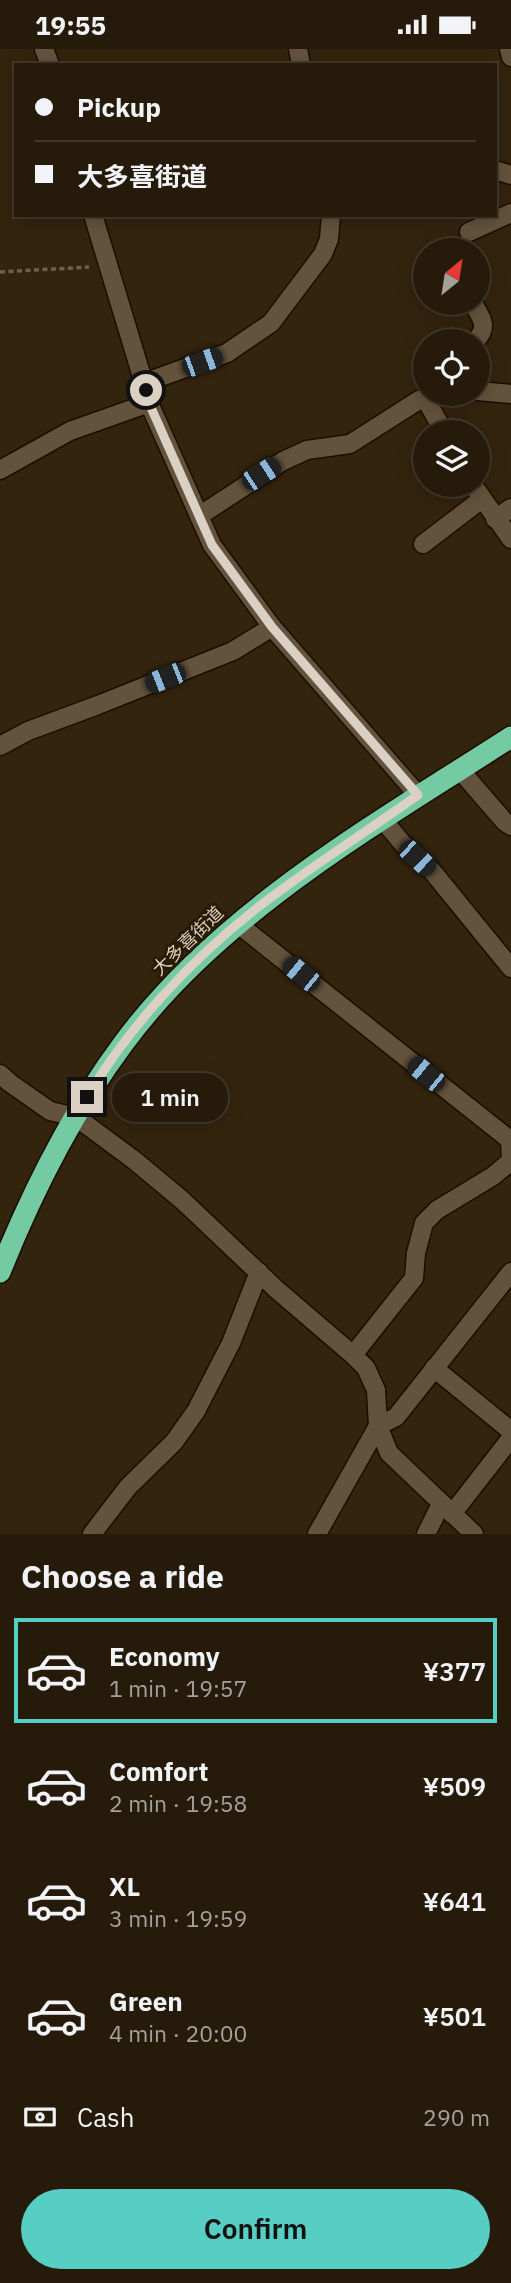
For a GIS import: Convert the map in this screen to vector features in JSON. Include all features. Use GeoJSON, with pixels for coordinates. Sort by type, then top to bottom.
{"type":"FeatureCollection","features":[{"type":"Feature","properties":{"kind":"highway","name":"大多喜街道"},"geometry":{"type":"LineString","coordinates":[[0,1272],[31,1198],[99,1078],[132,1032],[166,993],[238,924],[285,887],[418,795],[511,737]]}},
{"type":"Feature","properties":{"kind":"street"},"geometry":{"type":"LineString","coordinates":[[509,49],[511,57]]}},
{"type":"Feature","properties":{"kind":"street"},"geometry":{"type":"LineString","coordinates":[[469,232],[511,213]]}},
{"type":"Feature","properties":{"kind":"street"},"geometry":{"type":"LineString","coordinates":[[94,217],[147,397],[212,545],[272,627],[418,795]]}},
{"type":"Feature","properties":{"kind":"street"},"geometry":{"type":"LineString","coordinates":[[0,470],[70,431],[147,397],[152,380],[227,353],[271,323],[323,254],[329,239],[331,217]]}},
{"type":"Feature","properties":{"kind":"street"},"geometry":{"type":"LineString","coordinates":[[490,392],[511,394]]}},
{"type":"Feature","properties":{"kind":"street"},"geometry":{"type":"LineString","coordinates":[[198,516],[282,461],[307,450],[350,444],[413,406]]}},
{"type":"Feature","properties":{"kind":"street"},"geometry":{"type":"LineString","coordinates":[[423,544],[473,497]]}},
{"type":"Feature","properties":{"kind":"street"},"geometry":{"type":"LineString","coordinates":[[481,497],[511,539]]}},
{"type":"Feature","properties":{"kind":"street"},"geometry":{"type":"LineString","coordinates":[[495,519],[511,508]]}},
{"type":"Feature","properties":{"kind":"street"},"geometry":{"type":"LineString","coordinates":[[0,746],[28,731],[233,651],[272,627]]}},
{"type":"Feature","properties":{"kind":"street"},"geometry":{"type":"LineString","coordinates":[[460,770],[511,826]]}},
{"type":"Feature","properties":{"kind":"street"},"geometry":{"type":"LineString","coordinates":[[383,820],[403,844],[432,871],[511,968]]}},
{"type":"Feature","properties":{"kind":"street"},"geometry":{"type":"LineString","coordinates":[[238,924],[510,1140],[510,1161],[493,1176],[437,1210],[424,1223],[416,1253],[414,1278],[353,1355]]}},
{"type":"Feature","properties":{"kind":"street"},"geometry":{"type":"LineString","coordinates":[[0,1074],[50,1111],[76,1117],[134,1160],[353,1355],[366,1368],[376,1390],[378,1426],[390,1453],[474,1534]]}},
{"type":"Feature","properties":{"kind":"street"},"geometry":{"type":"LineString","coordinates":[[92,1534],[128,1487],[174,1441],[196,1411],[231,1343],[258,1272]]}},
{"type":"Feature","properties":{"kind":"street"},"geometry":{"type":"LineString","coordinates":[[317,1534],[378,1426],[396,1416],[511,1272]]}},
{"type":"Feature","properties":{"kind":"street"},"geometry":{"type":"LineString","coordinates":[[434,1369],[511,1431]]}},
{"type":"Feature","properties":{"kind":"street"},"geometry":{"type":"LineString","coordinates":[[426,1534],[511,1438]]}},
{"type":"Feature","properties":{"kind":"path"},"geometry":{"type":"LineString","coordinates":[[0,272],[108,267]]}},
{"type":"Feature","properties":{"kind":"route"},"geometry":{"type":"LineString","coordinates":[[87,1097],[124,1042],[166,993],[206,953],[285,887],[418,795],[272,627],[212,545],[149,403],[146,390]]}}]}
